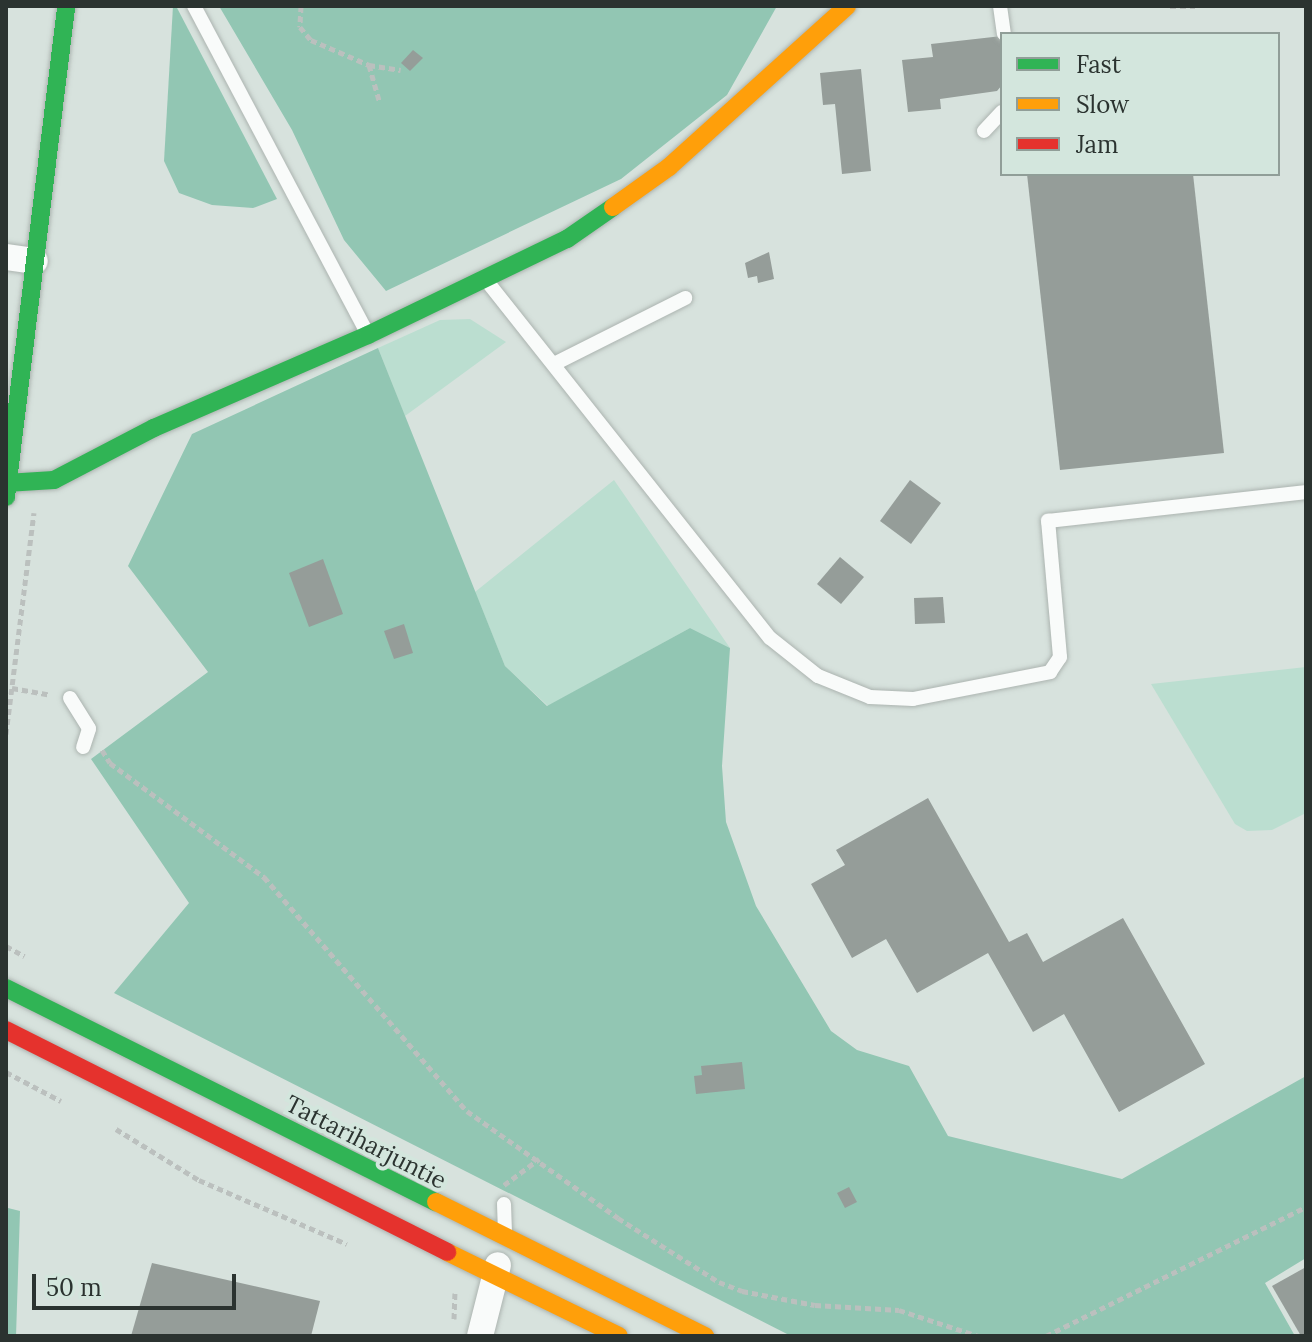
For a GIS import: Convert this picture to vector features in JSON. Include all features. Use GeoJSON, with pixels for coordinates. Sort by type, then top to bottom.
{"type":"FeatureCollection","features":[{"type":"Feature","properties":{"kind":"main road"},"geometry":{"type":"LineString","coordinates":[[66,6],[7,487],[54,480],[154,428],[368,335],[567,239],[626,200],[847,6]]}},
{"type":"Feature","properties":{"kind":"main road","name":"Tattariharjuntie"},"geometry":{"type":"LineString","coordinates":[[6,988],[705,1336]]}},
{"type":"Feature","properties":{"kind":"main road"},"geometry":{"type":"LineString","coordinates":[[6,1030],[231,1147],[619,1336]]}},
{"type":"Feature","properties":{"kind":"street"},"geometry":{"type":"LineString","coordinates":[[6,257],[35,261]]}},
{"type":"Feature","properties":{"kind":"street"},"geometry":{"type":"LineString","coordinates":[[480,1336],[505,1238]]}},
{"type":"Feature","properties":{"kind":"lane"},"geometry":{"type":"LineString","coordinates":[[194,6],[368,335]]}},
{"type":"Feature","properties":{"kind":"lane"},"geometry":{"type":"LineString","coordinates":[[1000,6],[1004,32]]}},
{"type":"Feature","properties":{"kind":"lane"},"geometry":{"type":"LineString","coordinates":[[984,131],[1000,114]]}},
{"type":"Feature","properties":{"kind":"lane"},"geometry":{"type":"LineString","coordinates":[[485,279],[770,638],[818,676],[870,697],[913,699],[1050,672],[1060,657],[1048,521],[1306,492]]}},
{"type":"Feature","properties":{"kind":"lane"},"geometry":{"type":"LineString","coordinates":[[554,364],[685,298]]}},
{"type":"Feature","properties":{"kind":"lane"},"geometry":{"type":"LineString","coordinates":[[70,698],[89,729],[83,747]]}},
{"type":"Feature","properties":{"kind":"lane"},"geometry":{"type":"LineString","coordinates":[[504,1204],[505,1238]]}},
{"type":"Feature","properties":{"kind":"path"},"geometry":{"type":"LineString","coordinates":[[301,6],[300,27],[311,40],[369,65],[401,70]]}},
{"type":"Feature","properties":{"kind":"path"},"geometry":{"type":"LineString","coordinates":[[1170,6],[1195,6]]}},
{"type":"Feature","properties":{"kind":"path"},"geometry":{"type":"LineString","coordinates":[[369,65],[379,101]]}},
{"type":"Feature","properties":{"kind":"path"},"geometry":{"type":"LineString","coordinates":[[12,688],[70,698]]}},
{"type":"Feature","properties":{"kind":"path"},"geometry":{"type":"LineString","coordinates":[[110,763],[264,877],[467,1111],[719,1282],[815,1305],[899,1310],[978,1336]]}},
{"type":"Feature","properties":{"kind":"path"},"geometry":{"type":"LineString","coordinates":[[504,1204],[504,1184],[539,1159]]}},
{"type":"Feature","properties":{"kind":"path"},"geometry":{"type":"LineString","coordinates":[[1046,1336],[1306,1207]]}},
{"type":"Feature","properties":{"kind":"path"},"geometry":{"type":"LineString","coordinates":[[453,1325],[454,1290]]}},
{"type":"Feature","properties":{"kind":"green space"},"geometry":{"type":"Polygon","coordinates":[[[173,6],[176,6],[277,199],[253,208],[212,205],[179,193],[164,161],[173,6]]]}},
{"type":"Feature","properties":{"kind":"green space"},"geometry":{"type":"Polygon","coordinates":[[[219,6],[777,6],[727,95],[621,179],[386,291],[344,240],[292,130],[219,6]]]}},
{"type":"Feature","properties":{"kind":"green space"},"geometry":{"type":"Polygon","coordinates":[[[470,319],[506,342],[405,416],[378,348],[440,320],[470,319]]]}},
{"type":"Feature","properties":{"kind":"green space"},"geometry":{"type":"Polygon","coordinates":[[[378,348],[505,666],[547,706],[690,628],[730,648],[722,766],[726,822],[756,906],[831,1031],[857,1050],[909,1066],[948,1136],[1122,1179],[1306,1076],[1306,1258],[1265,1283],[1295,1336],[791,1336],[114,993],[189,903],[91,759],[208,672],[128,566],[192,434],[378,348]]]}},
{"type":"Feature","properties":{"kind":"green space"},"geometry":{"type":"Polygon","coordinates":[[[614,480],[730,648],[690,628],[548,706],[505,666],[475,592],[614,480]]]}},
{"type":"Feature","properties":{"kind":"green space"},"geometry":{"type":"Polygon","coordinates":[[[1306,667],[1306,813],[1272,830],[1247,831],[1235,824],[1151,684],[1306,667]]]}},
{"type":"Feature","properties":{"kind":"green space"},"geometry":{"type":"Polygon","coordinates":[[[8,1208],[20,1211],[16,1336],[6,1336],[8,1208]]]}},
{"type":"Feature","properties":{"kind":"building"},"geometry":{"type":"Polygon","coordinates":[[[1000,36],[1000,87],[997,91],[940,99],[941,109],[908,112],[902,60],[933,57],[931,44],[1000,36]]]}},
{"type":"Feature","properties":{"kind":"building"},"geometry":{"type":"Polygon","coordinates":[[[413,50],[423,58],[410,71],[401,63],[413,50]]]}},
{"type":"Feature","properties":{"kind":"building"},"geometry":{"type":"Polygon","coordinates":[[[861,69],[871,171],[842,174],[835,104],[823,105],[820,73],[861,69]]]}},
{"type":"Feature","properties":{"kind":"building"},"geometry":{"type":"Polygon","coordinates":[[[1027,176],[1193,176],[1224,453],[1060,470],[1027,176]]]}},
{"type":"Feature","properties":{"kind":"building"},"geometry":{"type":"Polygon","coordinates":[[[769,252],[774,279],[758,283],[757,276],[748,278],[745,263],[769,252]]]}},
{"type":"Feature","properties":{"kind":"building"},"geometry":{"type":"Polygon","coordinates":[[[910,480],[941,503],[911,544],[880,521],[910,480]]]}},
{"type":"Feature","properties":{"kind":"building"},"geometry":{"type":"Polygon","coordinates":[[[840,557],[864,577],[841,604],[817,584],[840,557]]]}},
{"type":"Feature","properties":{"kind":"building"},"geometry":{"type":"Polygon","coordinates":[[[323,559],[343,614],[309,627],[289,573],[323,559]]]}},
{"type":"Feature","properties":{"kind":"building"},"geometry":{"type":"Polygon","coordinates":[[[943,597],[945,623],[915,624],[914,598],[943,597]]]}},
{"type":"Feature","properties":{"kind":"building"},"geometry":{"type":"Polygon","coordinates":[[[404,624],[413,653],[394,659],[384,631],[404,624]]]}},
{"type":"Feature","properties":{"kind":"building"},"geometry":{"type":"Polygon","coordinates":[[[928,798],[1009,942],[1027,933],[1043,962],[1123,918],[1205,1064],[1119,1112],[1064,1014],[1033,1032],[988,953],[917,993],[886,939],[852,958],[811,884],[845,865],[836,850],[928,798]]]}},
{"type":"Feature","properties":{"kind":"building"},"geometry":{"type":"Polygon","coordinates":[[[742,1062],[745,1089],[696,1094],[694,1076],[702,1075],[701,1066],[742,1062]]]}},
{"type":"Feature","properties":{"kind":"building"},"geometry":{"type":"Polygon","coordinates":[[[849,1187],[857,1202],[845,1208],[837,1193],[849,1187]]]}},
{"type":"Feature","properties":{"kind":"building"},"geometry":{"type":"Polygon","coordinates":[[[152,1263],[320,1301],[311,1336],[131,1336],[152,1263]]]}},
{"type":"Feature","properties":{"kind":"building"},"geometry":{"type":"Polygon","coordinates":[[[1306,1267],[1306,1336],[1301,1336],[1272,1286],[1306,1267]]]}},
{"type":"Feature","properties":{"kind":"traffic: fast"},"geometry":{"type":"LineString","coordinates":[[6,497],[66,6]]}},
{"type":"Feature","properties":{"kind":"traffic: fast"},"geometry":{"type":"LineString","coordinates":[[6,483],[54,480],[154,428],[368,335],[567,239],[613,207]]}},
{"type":"Feature","properties":{"kind":"traffic: fast"},"geometry":{"type":"LineString","coordinates":[[6,988],[436,1202]]}},
{"type":"Feature","properties":{"kind":"traffic: slow"},"geometry":{"type":"LineString","coordinates":[[613,207],[669,167],[847,6]]}},
{"type":"Feature","properties":{"kind":"traffic: slow"},"geometry":{"type":"LineString","coordinates":[[436,1202],[705,1336]]}},
{"type":"Feature","properties":{"kind":"traffic: slow"},"geometry":{"type":"LineString","coordinates":[[447,1252],[619,1336]]}},
{"type":"Feature","properties":{"kind":"traffic: jam"},"geometry":{"type":"LineString","coordinates":[[6,1030],[447,1252]]}}]}
